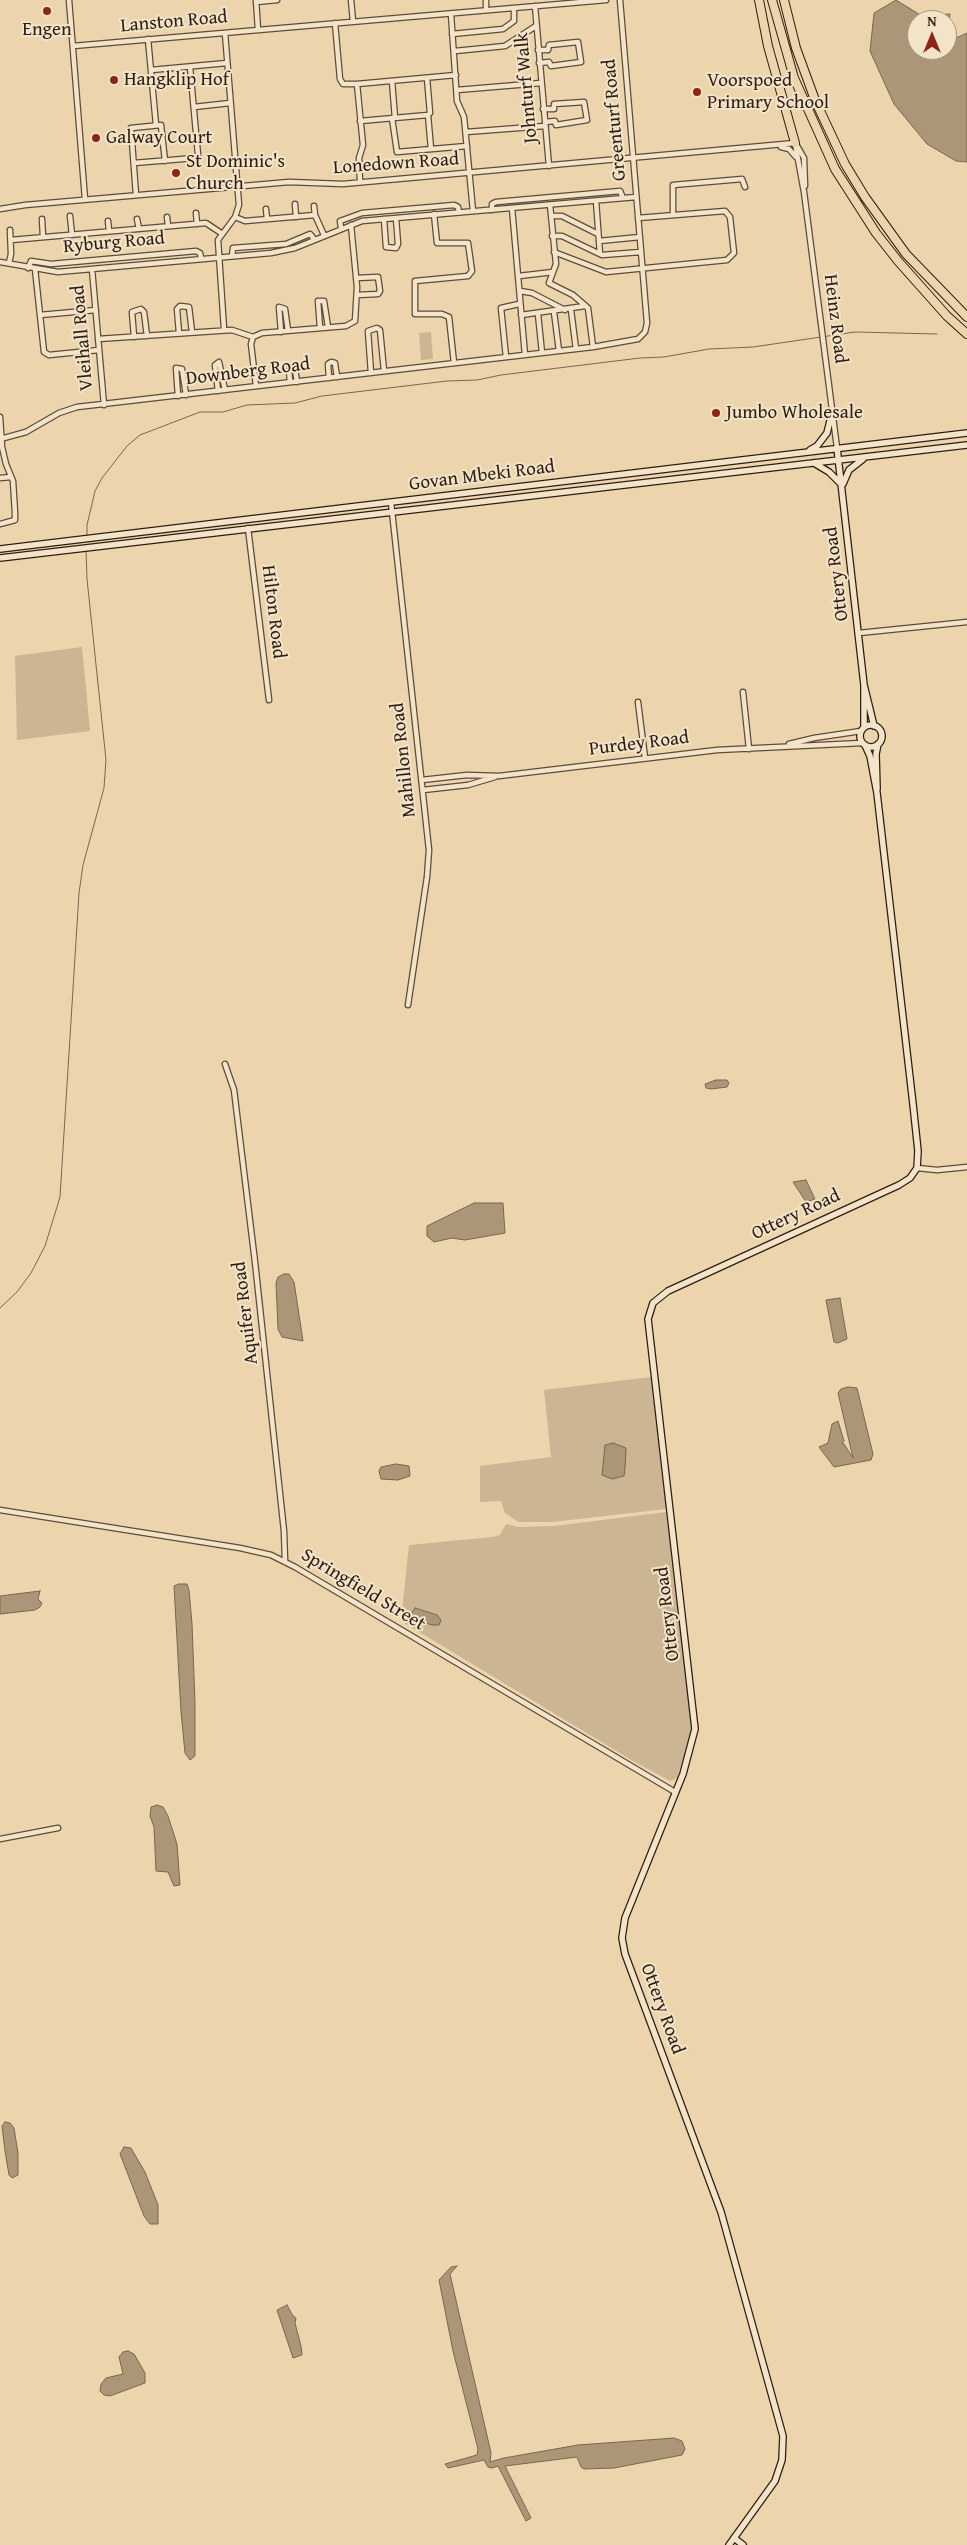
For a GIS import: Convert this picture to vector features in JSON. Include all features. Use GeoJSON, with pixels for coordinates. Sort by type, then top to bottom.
{"type":"FeatureCollection","features":[{"type":"Feature","properties":{"kind":"highway"},"geometry":{"type":"LineString","coordinates":[[759,0],[768,46],[795,143]]}},
{"type":"Feature","properties":{"kind":"highway"},"geometry":{"type":"LineString","coordinates":[[772,0],[797,86],[835,169],[876,233],[898,261],[942,310],[967,334]]}},
{"type":"Feature","properties":{"kind":"highway"},"geometry":{"type":"LineString","coordinates":[[784,0],[796,48],[815,100],[845,164],[865,197],[906,254],[967,317]]}},
{"type":"Feature","properties":{"kind":"street"},"geometry":{"type":"LineString","coordinates":[[70,0],[86,199]]}},
{"type":"Feature","properties":{"kind":"street"},"geometry":{"type":"LineString","coordinates":[[258,30],[256,1],[277,0]]}},
{"type":"Feature","properties":{"kind":"street"},"geometry":{"type":"LineString","coordinates":[[351,0],[352,21]]}},
{"type":"Feature","properties":{"kind":"street"},"geometry":{"type":"LineString","coordinates":[[486,0],[486,10]]}},
{"type":"Feature","properties":{"kind":"street","name":"Lanston Road"},"geometry":{"type":"LineString","coordinates":[[73,46],[606,0]]}},
{"type":"Feature","properties":{"kind":"street","name":"Greenturf Road"},"geometry":{"type":"LineString","coordinates":[[620,0],[647,323],[643,335]]}},
{"type":"Feature","properties":{"kind":"street","name":"Johnturf Walk"},"geometry":{"type":"LineString","coordinates":[[535,6],[549,166]]}},
{"type":"Feature","properties":{"kind":"street"},"geometry":{"type":"LineString","coordinates":[[452,34],[503,29],[514,21],[514,8]]}},
{"type":"Feature","properties":{"kind":"street"},"geometry":{"type":"LineString","coordinates":[[451,14],[457,90],[466,132],[473,211]]}},
{"type":"Feature","properties":{"kind":"street"},"geometry":{"type":"LineString","coordinates":[[335,23],[340,79],[343,84],[456,76]]}},
{"type":"Feature","properties":{"kind":"street"},"geometry":{"type":"LineString","coordinates":[[454,51],[505,46],[536,26]]}},
{"type":"Feature","properties":{"kind":"street"},"geometry":{"type":"LineString","coordinates":[[224,329],[218,240],[235,217],[239,206],[225,33]]}},
{"type":"Feature","properties":{"kind":"street"},"geometry":{"type":"LineString","coordinates":[[148,39],[156,125]]}},
{"type":"Feature","properties":{"kind":"street"},"geometry":{"type":"LineString","coordinates":[[578,42],[581,63],[551,66],[549,62],[549,45],[578,42]]}},
{"type":"Feature","properties":{"kind":"street"},"geometry":{"type":"LineString","coordinates":[[538,50],[548,50]]}},
{"type":"Feature","properties":{"kind":"street"},"geometry":{"type":"LineString","coordinates":[[540,63],[549,62]]}},
{"type":"Feature","properties":{"kind":"street"},"geometry":{"type":"LineString","coordinates":[[151,70],[227,63]]}},
{"type":"Feature","properties":{"kind":"street"},"geometry":{"type":"LineString","coordinates":[[134,163],[195,158],[198,156],[190,67]]}},
{"type":"Feature","properties":{"kind":"street"},"geometry":{"type":"LineString","coordinates":[[427,78],[431,149]]}},
{"type":"Feature","properties":{"kind":"street"},"geometry":{"type":"LineString","coordinates":[[392,81],[393,118],[397,152],[467,146]]}},
{"type":"Feature","properties":{"kind":"street"},"geometry":{"type":"LineString","coordinates":[[457,90],[541,83]]}},
{"type":"Feature","properties":{"kind":"street"},"geometry":{"type":"LineString","coordinates":[[357,84],[363,145],[359,158],[360,182]]}},
{"type":"Feature","properties":{"kind":"street"},"geometry":{"type":"LineString","coordinates":[[584,102],[587,120],[556,125],[554,121],[554,104],[584,102]]}},
{"type":"Feature","properties":{"kind":"street"},"geometry":{"type":"LineString","coordinates":[[194,107],[230,103]]}},
{"type":"Feature","properties":{"kind":"street"},"geometry":{"type":"LineString","coordinates":[[544,109],[554,109]]}},
{"type":"Feature","properties":{"kind":"street"},"geometry":{"type":"LineString","coordinates":[[360,121],[428,115]]}},
{"type":"Feature","properties":{"kind":"street"},"geometry":{"type":"LineString","coordinates":[[466,132],[545,124],[554,121]]}},
{"type":"Feature","properties":{"kind":"street"},"geometry":{"type":"LineString","coordinates":[[136,195],[131,129],[156,125],[162,128],[165,161]]}},
{"type":"Feature","properties":{"kind":"street","name":"Lonedown Road"},"geometry":{"type":"LineString","coordinates":[[0,209],[86,199],[289,182],[329,185],[795,143]]}},
{"type":"Feature","properties":{"kind":"street","name":"Heinz Road"},"geometry":{"type":"LineString","coordinates":[[795,143],[804,192],[837,448]]}},
{"type":"Feature","properties":{"kind":"street","name":"Heinz Road"},"geometry":{"type":"LineString","coordinates":[[795,143],[804,158],[804,192]]}},
{"type":"Feature","properties":{"kind":"street"},"geometry":{"type":"LineString","coordinates":[[777,146],[789,149],[798,159]]}},
{"type":"Feature","properties":{"kind":"street"},"geometry":{"type":"LineString","coordinates":[[673,215],[673,185],[742,179],[745,187]]}},
{"type":"Feature","properties":{"kind":"street","name":"Ryburg Road"},"geometry":{"type":"LineString","coordinates":[[492,210],[492,204],[496,202],[620,191],[623,198]]}},
{"type":"Feature","properties":{"kind":"street","name":"Ryburg Road"},"geometry":{"type":"LineString","coordinates":[[0,262],[58,272],[285,251],[341,228],[384,219],[636,197]]}},
{"type":"Feature","properties":{"kind":"street"},"geometry":{"type":"LineString","coordinates":[[596,201],[600,254]]}},
{"type":"Feature","properties":{"kind":"street"},"geometry":{"type":"LineString","coordinates":[[295,204],[296,217]]}},
{"type":"Feature","properties":{"kind":"street","name":"Ryburg Road"},"geometry":{"type":"LineString","coordinates":[[341,228],[340,221],[362,214],[454,205],[458,207],[459,212]]}},
{"type":"Feature","properties":{"kind":"street"},"geometry":{"type":"LineString","coordinates":[[550,205],[556,264],[549,283],[573,295],[589,310],[593,347]]}},
{"type":"Feature","properties":{"kind":"street"},"geometry":{"type":"LineString","coordinates":[[314,206],[315,215],[324,235]]}},
{"type":"Feature","properties":{"kind":"street"},"geometry":{"type":"LineString","coordinates":[[512,208],[525,355]]}},
{"type":"Feature","properties":{"kind":"street"},"geometry":{"type":"LineString","coordinates":[[266,209],[266,219]]}},
{"type":"Feature","properties":{"kind":"street"},"geometry":{"type":"LineString","coordinates":[[554,252],[603,272],[727,260],[733,255],[728,212],[638,218]]}},
{"type":"Feature","properties":{"kind":"street"},"geometry":{"type":"LineString","coordinates":[[196,213],[197,224]]}},
{"type":"Feature","properties":{"kind":"street"},"geometry":{"type":"LineString","coordinates":[[434,214],[437,243],[468,243],[472,272],[468,276],[414,281],[415,314],[442,314],[449,317],[454,363]]}},
{"type":"Feature","properties":{"kind":"street"},"geometry":{"type":"LineString","coordinates":[[235,217],[245,221],[315,215]]}},
{"type":"Feature","properties":{"kind":"street"},"geometry":{"type":"LineString","coordinates":[[70,216],[72,235]]}},
{"type":"Feature","properties":{"kind":"street"},"geometry":{"type":"LineString","coordinates":[[551,216],[562,216],[598,234]]}},
{"type":"Feature","properties":{"kind":"street"},"geometry":{"type":"LineString","coordinates":[[167,217],[168,226]]}},
{"type":"Feature","properties":{"kind":"street"},"geometry":{"type":"LineString","coordinates":[[384,219],[386,247],[396,248],[398,244],[396,218]]}},
{"type":"Feature","properties":{"kind":"street"},"geometry":{"type":"LineString","coordinates":[[42,219],[43,237]]}},
{"type":"Feature","properties":{"kind":"street"},"geometry":{"type":"LineString","coordinates":[[137,219],[138,229]]}},
{"type":"Feature","properties":{"kind":"street"},"geometry":{"type":"LineString","coordinates":[[108,221],[109,232]]}},
{"type":"Feature","properties":{"kind":"street"},"geometry":{"type":"LineString","coordinates":[[11,240],[197,224],[210,224],[221,234]]}},
{"type":"Feature","properties":{"kind":"street"},"geometry":{"type":"LineString","coordinates":[[98,340],[224,329],[253,337],[259,334],[346,326],[356,321],[357,295],[351,225]]}},
{"type":"Feature","properties":{"kind":"street"},"geometry":{"type":"LineString","coordinates":[[9,264],[11,254],[10,230]]}},
{"type":"Feature","properties":{"kind":"street","name":"Ryburg Road"},"geometry":{"type":"LineString","coordinates":[[232,256],[233,248],[286,244],[310,234],[314,239]]}},
{"type":"Feature","properties":{"kind":"street"},"geometry":{"type":"LineString","coordinates":[[552,236],[560,236],[600,254],[641,252]]}},
{"type":"Feature","properties":{"kind":"street"},"geometry":{"type":"LineString","coordinates":[[599,241],[640,237]]}},
{"type":"Feature","properties":{"kind":"street","name":"Ryburg Road"},"geometry":{"type":"LineString","coordinates":[[28,268],[31,261],[51,264],[196,251],[200,253],[201,258]]}},
{"type":"Feature","properties":{"kind":"street"},"geometry":{"type":"LineString","coordinates":[[36,269],[42,349],[46,354],[99,350]]}},
{"type":"Feature","properties":{"kind":"street","name":"Vleihall Road"},"geometry":{"type":"LineString","coordinates":[[92,269],[104,405]]}},
{"type":"Feature","properties":{"kind":"street"},"geometry":{"type":"LineString","coordinates":[[519,276],[552,272]]}},
{"type":"Feature","properties":{"kind":"street"},"geometry":{"type":"LineString","coordinates":[[356,278],[378,277],[380,291],[378,294],[357,295]]}},
{"type":"Feature","properties":{"kind":"street"},"geometry":{"type":"LineString","coordinates":[[520,292],[532,293],[565,310]]}},
{"type":"Feature","properties":{"kind":"street"},"geometry":{"type":"LineString","coordinates":[[320,328],[318,301],[324,301],[328,328]]}},
{"type":"Feature","properties":{"kind":"street"},"geometry":{"type":"LineString","coordinates":[[506,357],[501,308],[520,304]]}},
{"type":"Feature","properties":{"kind":"street"},"geometry":{"type":"LineString","coordinates":[[179,333],[178,308],[187,305],[189,307],[192,332]]}},
{"type":"Feature","properties":{"kind":"street"},"geometry":{"type":"LineString","coordinates":[[521,316],[571,310],[584,306]]}},
{"type":"Feature","properties":{"kind":"street"},"geometry":{"type":"LineString","coordinates":[[280,332],[279,308],[285,308],[288,331]]}},
{"type":"Feature","properties":{"kind":"street"},"geometry":{"type":"LineString","coordinates":[[40,315],[96,310]]}},
{"type":"Feature","properties":{"kind":"street"},"geometry":{"type":"LineString","coordinates":[[134,337],[132,312],[141,310],[144,312],[147,336]]}},
{"type":"Feature","properties":{"kind":"street"},"geometry":{"type":"LineString","coordinates":[[571,310],[576,349]]}},
{"type":"Feature","properties":{"kind":"street"},"geometry":{"type":"LineString","coordinates":[[554,312],[559,351]]}},
{"type":"Feature","properties":{"kind":"street"},"geometry":{"type":"LineString","coordinates":[[538,314],[542,353]]}},
{"type":"Feature","properties":{"kind":"street"},"geometry":{"type":"LineString","coordinates":[[371,373],[370,329],[380,330],[384,371]]}},
{"type":"Feature","properties":{"kind":"street","name":"Downberg Road"},"geometry":{"type":"LineString","coordinates":[[1,438],[26,432],[68,410],[593,347],[635,341],[643,335]]}},
{"type":"Feature","properties":{"kind":"street"},"geometry":{"type":"LineString","coordinates":[[253,337],[251,344],[256,386]]}},
{"type":"Feature","properties":{"kind":"street"},"geometry":{"type":"LineString","coordinates":[[218,391],[214,365],[219,362],[225,390]]}},
{"type":"Feature","properties":{"kind":"street"},"geometry":{"type":"LineString","coordinates":[[329,378],[328,364],[331,362],[334,363],[337,377]]}},
{"type":"Feature","properties":{"kind":"street"},"geometry":{"type":"LineString","coordinates":[[178,396],[176,368],[182,369],[186,395]]}},
{"type":"Feature","properties":{"kind":"street"},"geometry":{"type":"LineString","coordinates":[[290,382],[289,370],[291,368],[295,369],[297,382]]}},
{"type":"Feature","properties":{"kind":"street"},"geometry":{"type":"LineString","coordinates":[[805,452],[817,446],[824,438],[829,428],[832,413]]}},
{"type":"Feature","properties":{"kind":"street"},"geometry":{"type":"LineString","coordinates":[[0,416],[1,438],[6,464],[11,477],[14,520],[0,524]]}},
{"type":"Feature","properties":{"kind":"street","name":"Govan Mbeki Road"},"geometry":{"type":"LineString","coordinates":[[0,549],[967,433]]}},
{"type":"Feature","properties":{"kind":"street","name":"Govan Mbeki Road"},"geometry":{"type":"LineString","coordinates":[[0,558],[967,445]]}},
{"type":"Feature","properties":{"kind":"street","name":"Ottery Road"},"geometry":{"type":"LineString","coordinates":[[837,448],[864,685],[874,726]]}},
{"type":"Feature","properties":{"kind":"street"},"geometry":{"type":"LineString","coordinates":[[813,463],[829,472],[842,487],[849,470],[867,457]]}},
{"type":"Feature","properties":{"kind":"street"},"geometry":{"type":"LineString","coordinates":[[0,478],[11,477]]}},
{"type":"Feature","properties":{"kind":"street","name":"Mahillon Road"},"geometry":{"type":"LineString","coordinates":[[391,502],[430,860],[408,1005]]}},
{"type":"Feature","properties":{"kind":"street","name":"Hilton Road"},"geometry":{"type":"LineString","coordinates":[[248,528],[269,700]]}},
{"type":"Feature","properties":{"kind":"street"},"geometry":{"type":"LineString","coordinates":[[858,633],[967,622]]}},
{"type":"Feature","properties":{"kind":"street","name":"Ottery Road"},"geometry":{"type":"LineString","coordinates":[[863,729],[864,685]]}},
{"type":"Feature","properties":{"kind":"street"},"geometry":{"type":"LineString","coordinates":[[743,692],[749,749]]}},
{"type":"Feature","properties":{"kind":"street"},"geometry":{"type":"LineString","coordinates":[[638,702],[645,758]]}},
{"type":"Feature","properties":{"kind":"street"},"geometry":{"type":"LineString","coordinates":[[877,794],[876,754],[881,734],[874,726],[863,729],[864,744],[870,756],[877,794],[913,1104],[918,1151],[917,1168],[937,1170],[967,1167]]}},
{"type":"Feature","properties":{"kind":"street","name":"Purdey Road"},"geometry":{"type":"LineString","coordinates":[[782,746],[863,729]]}},
{"type":"Feature","properties":{"kind":"street"},"geometry":{"type":"LineString","coordinates":[[864,744],[872,746],[878,743]]}},
{"type":"Feature","properties":{"kind":"street","name":"Purdey Road"},"geometry":{"type":"LineString","coordinates":[[422,780],[467,775],[499,776],[722,750],[864,744]]}},
{"type":"Feature","properties":{"kind":"street","name":"Purdey Road"},"geometry":{"type":"LineString","coordinates":[[423,790],[468,785],[499,776]]}},
{"type":"Feature","properties":{"kind":"street","name":"Aquifer Road"},"geometry":{"type":"LineString","coordinates":[[225,1064],[234,1090],[255,1262],[283,1524],[285,1561]]}},
{"type":"Feature","properties":{"kind":"street","name":"Ottery Road"},"geometry":{"type":"LineString","coordinates":[[729,2545],[775,2481],[782,2460],[784,2436],[721,2212],[625,1954],[622,1938],[628,1910],[693,1743],[696,1722],[648,1333],[650,1308],[657,1298],[668,1291],[899,1185],[910,1178],[917,1168]]}},
{"type":"Feature","properties":{"kind":"street","name":"Springfield Street"},"geometry":{"type":"LineString","coordinates":[[0,1510],[240,1548],[285,1561],[675,1792]]}},
{"type":"Feature","properties":{"kind":"street"},"geometry":{"type":"LineString","coordinates":[[0,1839],[58,1828]]}},
{"type":"Feature","properties":{"kind":"street"},"geometry":{"type":"LineString","coordinates":[[734,2538],[743,2545]]}},
{"type":"Feature","properties":{"kind":"shaded area"},"geometry":{"type":"Polygon","coordinates":[[[896,0],[912,10],[907,10],[907,60],[957,60],[957,38],[967,33],[967,162],[956,161],[927,144],[894,104],[870,51],[874,13],[896,0]]]}},
{"type":"Feature","properties":{"kind":"shaded area"},"geometry":{"type":"Polygon","coordinates":[[[431,332],[433,359],[421,360],[419,333],[431,332]]]}},
{"type":"Feature","properties":{"kind":"shaded area"},"geometry":{"type":"Polygon","coordinates":[[[82,647],[90,731],[17,740],[15,656],[82,647]]]}},
{"type":"Feature","properties":{"kind":"shaded area"},"geometry":{"type":"Polygon","coordinates":[[[716,1080],[727,1080],[729,1083],[727,1087],[706,1088],[705,1084],[716,1080]]]}},
{"type":"Feature","properties":{"kind":"shaded area"},"geometry":{"type":"Polygon","coordinates":[[[806,1180],[815,1199],[806,1202],[793,1182],[806,1180]]]}},
{"type":"Feature","properties":{"kind":"shaded area"},"geometry":{"type":"Polygon","coordinates":[[[474,1203],[503,1203],[505,1233],[465,1240],[452,1238],[434,1242],[427,1236],[427,1226],[474,1203]]]}},
{"type":"Feature","properties":{"kind":"shaded area"},"geometry":{"type":"Polygon","coordinates":[[[289,1274],[294,1282],[303,1341],[282,1337],[278,1329],[276,1283],[278,1277],[289,1274]]]}},
{"type":"Feature","properties":{"kind":"shaded area"},"geometry":{"type":"Polygon","coordinates":[[[840,1298],[847,1339],[838,1343],[834,1342],[826,1300],[840,1298]]]}},
{"type":"Feature","properties":{"kind":"shaded area"},"geometry":{"type":"Polygon","coordinates":[[[651,1377],[666,1509],[553,1522],[518,1522],[505,1513],[501,1501],[480,1502],[480,1466],[551,1457],[544,1390],[651,1377]]]}},
{"type":"Feature","properties":{"kind":"shaded area"},"geometry":{"type":"Polygon","coordinates":[[[848,1387],[857,1388],[873,1454],[871,1460],[834,1467],[819,1447],[828,1443],[832,1424],[838,1421],[844,1441],[842,1444],[844,1444],[853,1458],[838,1393],[841,1389],[848,1387]]]}},
{"type":"Feature","properties":{"kind":"shaded area"},"geometry":{"type":"Polygon","coordinates":[[[613,1443],[626,1448],[624,1476],[612,1479],[602,1475],[605,1445],[613,1443]]]}},
{"type":"Feature","properties":{"kind":"shaded area"},"geometry":{"type":"Polygon","coordinates":[[[396,1464],[409,1466],[410,1476],[398,1480],[381,1479],[379,1471],[381,1467],[396,1464]]]}},
{"type":"Feature","properties":{"kind":"shaded area"},"geometry":{"type":"Polygon","coordinates":[[[666,1512],[692,1714],[692,1732],[688,1746],[677,1778],[670,1781],[633,1761],[401,1621],[409,1545],[492,1537],[500,1535],[506,1524],[519,1527],[554,1526],[666,1512]]]}},
{"type":"Feature","properties":{"kind":"shaded area"},"geometry":{"type":"Polygon","coordinates":[[[187,1584],[189,1590],[192,1624],[195,1756],[190,1760],[185,1753],[181,1712],[174,1586],[187,1584]]]}},
{"type":"Feature","properties":{"kind":"shaded area"},"geometry":{"type":"Polygon","coordinates":[[[40,1591],[38,1599],[42,1603],[35,1610],[0,1614],[0,1596],[40,1591]]]}},
{"type":"Feature","properties":{"kind":"shaded area"},"geometry":{"type":"Polygon","coordinates":[[[415,1608],[437,1615],[441,1620],[439,1625],[432,1625],[414,1619],[410,1615],[415,1608]]]}},
{"type":"Feature","properties":{"kind":"shaded area"},"geometry":{"type":"Polygon","coordinates":[[[157,1805],[163,1807],[168,1816],[177,1844],[180,1885],[174,1886],[168,1872],[156,1871],[154,1827],[150,1816],[151,1807],[157,1805]]]}},
{"type":"Feature","properties":{"kind":"shaded area"},"geometry":{"type":"Polygon","coordinates":[[[5,2122],[10,2123],[14,2128],[18,2153],[18,2175],[12,2178],[9,2175],[5,2151],[2,2126],[5,2122]]]}},
{"type":"Feature","properties":{"kind":"shaded area"},"geometry":{"type":"Polygon","coordinates":[[[124,2147],[131,2148],[145,2172],[158,2205],[158,2224],[150,2224],[144,2216],[120,2154],[124,2147]]]}},
{"type":"Feature","properties":{"kind":"shaded area"},"geometry":{"type":"Polygon","coordinates":[[[457,2266],[450,2274],[491,2453],[490,2462],[578,2445],[674,2438],[682,2441],[685,2449],[682,2455],[614,2468],[584,2469],[581,2467],[577,2457],[505,2466],[531,2518],[526,2521],[498,2466],[488,2467],[484,2460],[448,2468],[445,2464],[477,2455],[478,2449],[453,2351],[439,2280],[451,2267],[457,2266]]]}},
{"type":"Feature","properties":{"kind":"shaded area"},"geometry":{"type":"Polygon","coordinates":[[[287,2305],[296,2318],[295,2323],[301,2346],[302,2355],[293,2358],[277,2310],[287,2305]]]}},
{"type":"Feature","properties":{"kind":"shaded area"},"geometry":{"type":"Polygon","coordinates":[[[128,2351],[134,2354],[145,2373],[145,2383],[110,2396],[104,2395],[100,2391],[101,2384],[106,2378],[123,2374],[119,2357],[123,2352],[128,2351]]]}},
{"type":"Feature","properties":{"kind":"waterway"},"geometry":{"type":"LineString","coordinates":[[87,536],[87,525],[95,491],[102,478],[127,446],[140,435],[200,412],[223,412],[247,405],[295,403],[322,396],[447,381],[477,380],[501,375],[640,358],[664,357],[709,349],[753,347],[855,332],[937,334]]}},
{"type":"Feature","properties":{"kind":"waterway"},"geometry":{"type":"LineString","coordinates":[[0,1308],[17,1292],[31,1273],[45,1246],[60,1197],[79,893],[83,865],[104,788],[106,760],[87,579],[86,550]]}},
{"type":"Feature","properties":{"kind":"place","name":"Engen"},"geometry":{"type":"Point","coordinates":[47,11]}},
{"type":"Feature","properties":{"kind":"place","name":"Hangklip Hof"},"geometry":{"type":"Point","coordinates":[114,80]}},
{"type":"Feature","properties":{"kind":"place","name":"Voorspoed Primary School"},"geometry":{"type":"Point","coordinates":[697,92]}},
{"type":"Feature","properties":{"kind":"place","name":"Galway Court"},"geometry":{"type":"Point","coordinates":[96,138]}},
{"type":"Feature","properties":{"kind":"place","name":"St Dominic's Church"},"geometry":{"type":"Point","coordinates":[176,173]}},
{"type":"Feature","properties":{"kind":"place","name":"Jumbo Wholesale"},"geometry":{"type":"Point","coordinates":[716,413]}}]}
